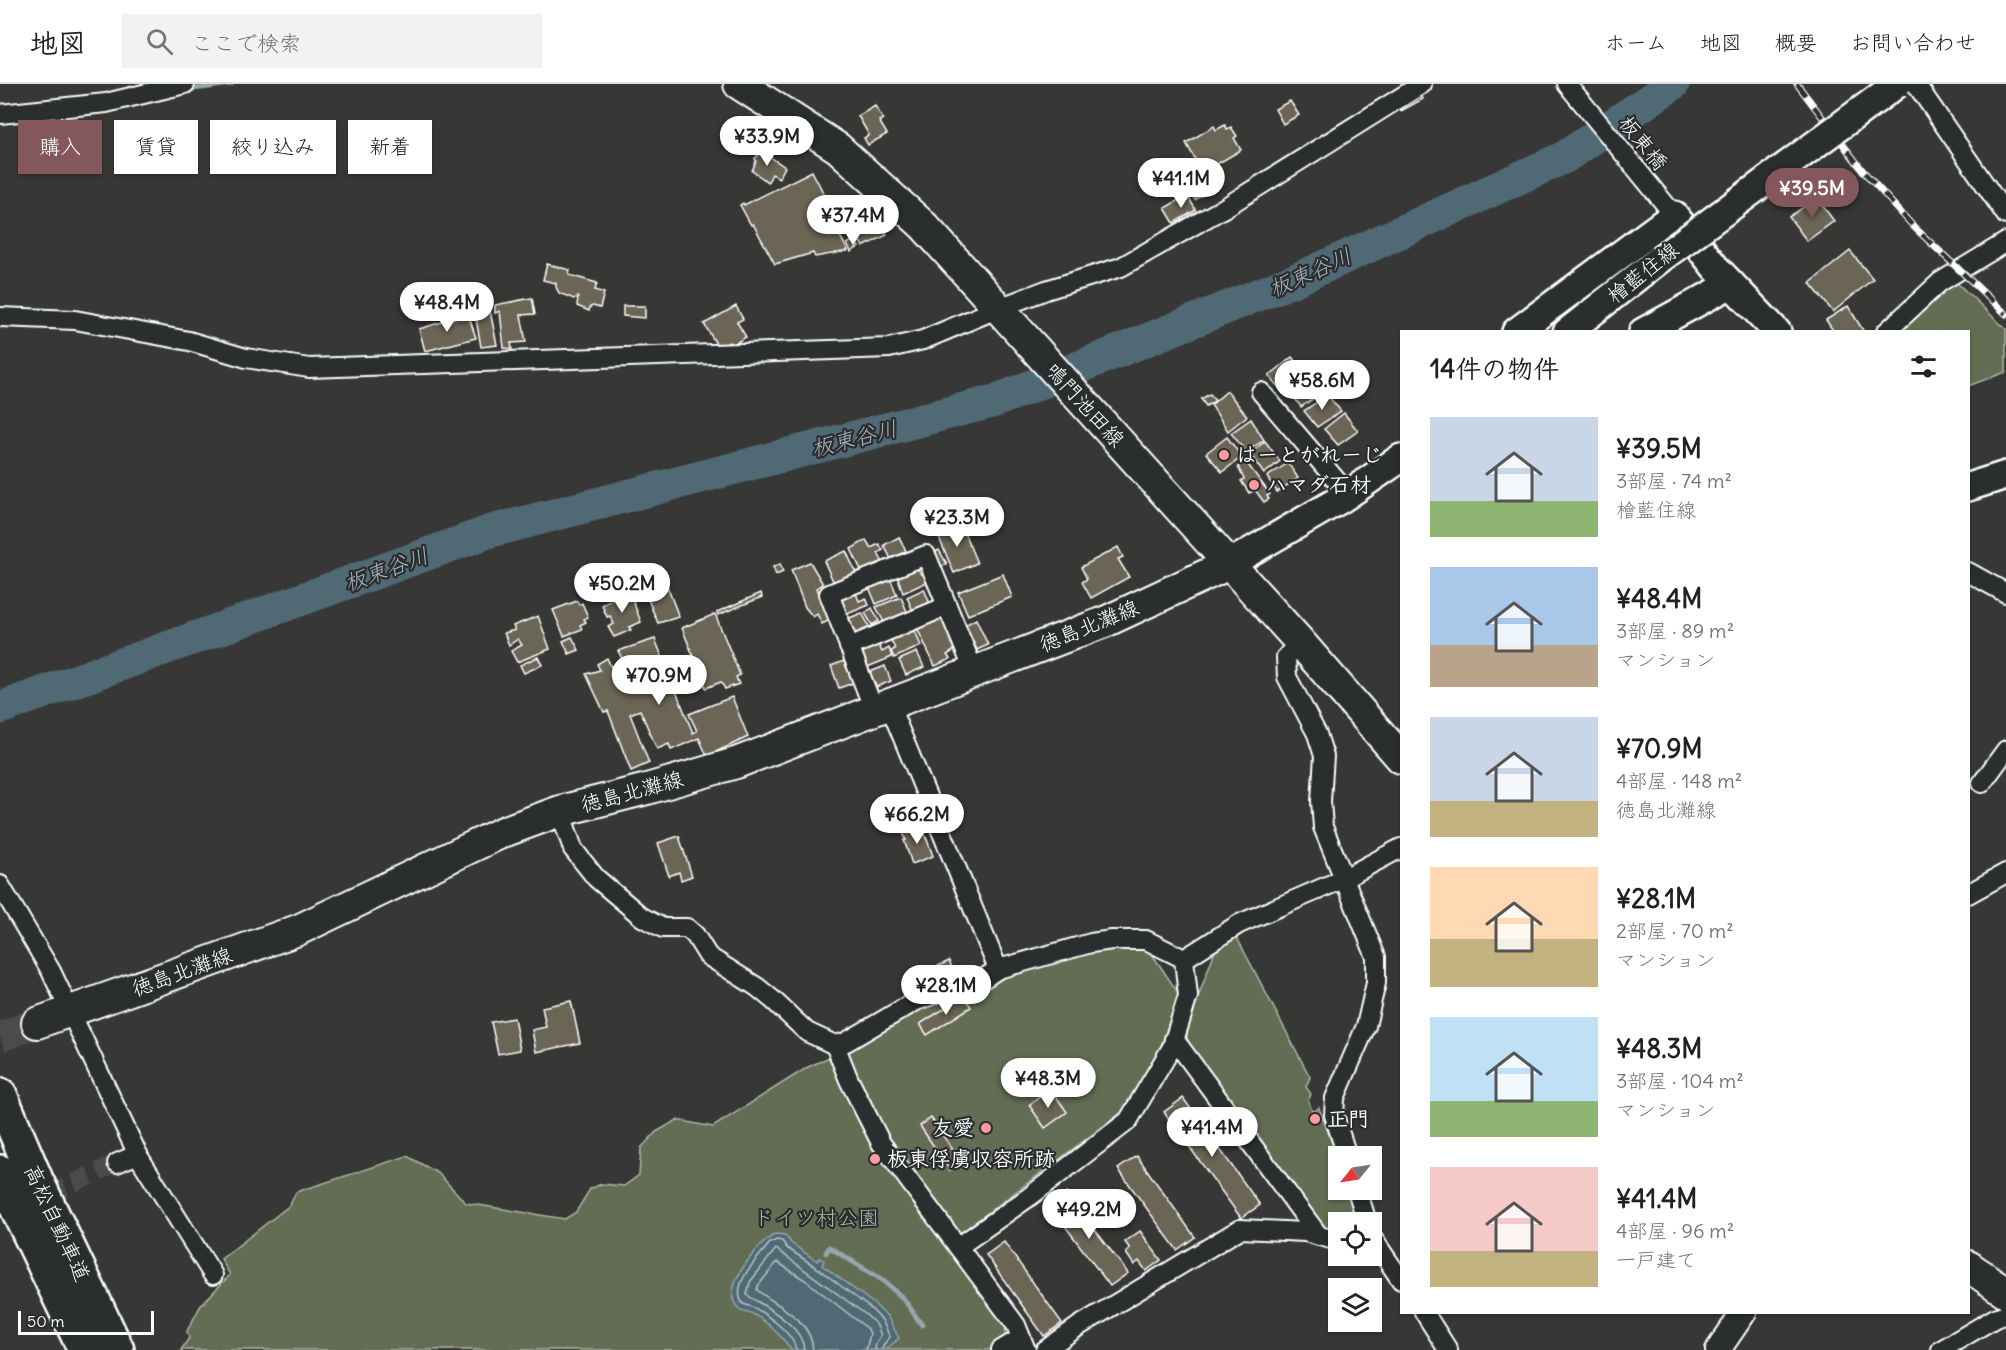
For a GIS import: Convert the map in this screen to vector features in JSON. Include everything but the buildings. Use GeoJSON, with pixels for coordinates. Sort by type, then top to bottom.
{"type":"FeatureCollection","features":[{"type":"Feature","properties":{"kind":"highway","name":"高松自動車道"},"geometry":{"type":"LineString","coordinates":[[0,1095],[36,1180],[117,1350]]}},
{"type":"Feature","properties":{"kind":"highway","name":"高松自動車道"},"geometry":{"type":"LineString","coordinates":[[0,1172],[85,1350]]}},
{"type":"Feature","properties":{"kind":"highway"},"geometry":{"type":"LineString","coordinates":[[36,1180],[135,1350]]}},
{"type":"Feature","properties":{"kind":"main road","name":"鳴門池田線"},"geometry":{"type":"LineString","coordinates":[[739,84],[838,148],[924,226],[1300,642],[1400,757]]}},
{"type":"Feature","properties":{"kind":"main road","name":"檜藍住線"},"geometry":{"type":"LineString","coordinates":[[1570,330],[1660,259],[1897,84]]}},
{"type":"Feature","properties":{"kind":"main road","name":"檜藍住線"},"geometry":{"type":"LineString","coordinates":[[1668,208],[1715,267],[1775,330]]}},
{"type":"Feature","properties":{"kind":"main road"},"geometry":{"type":"LineString","coordinates":[[1518,330],[1668,208]]}},
{"type":"Feature","properties":{"kind":"main road"},"geometry":{"type":"LineString","coordinates":[[1647,330],[1731,284]]}},
{"type":"Feature","properties":{"kind":"main road"},"geometry":{"type":"LineString","coordinates":[[1357,488],[1400,441]]}},
{"type":"Feature","properties":{"kind":"main road"},"geometry":{"type":"LineString","coordinates":[[1229,564],[1357,488],[1400,459]]}},
{"type":"Feature","properties":{"kind":"main road"},"geometry":{"type":"LineString","coordinates":[[1357,488],[1400,470]]}},
{"type":"Feature","properties":{"kind":"main road"},"geometry":{"type":"LineString","coordinates":[[1970,486],[2006,475]]}},
{"type":"Feature","properties":{"kind":"main road","name":"徳島北灘線"},"geometry":{"type":"LineString","coordinates":[[37,1023],[298,930],[503,832],[560,811],[736,763],[1107,621],[1229,564]]}},
{"type":"Feature","properties":{"kind":"main road"},"geometry":{"type":"LineString","coordinates":[[1970,1267],[2006,1292]]}},
{"type":"Feature","properties":{"kind":"street"},"geometry":{"type":"LineString","coordinates":[[0,114],[106,104],[185,84]]}},
{"type":"Feature","properties":{"kind":"street"},"geometry":{"type":"LineString","coordinates":[[0,316],[75,320],[189,341],[246,358],[309,368],[889,348],[923,340],[1004,314],[1121,267],[1234,202],[1422,84]]}},
{"type":"Feature","properties":{"kind":"street","name":"板東橋"},"geometry":{"type":"LineString","coordinates":[[1567,84],[1668,208]]}},
{"type":"Feature","properties":{"kind":"street"},"geometry":{"type":"LineString","coordinates":[[1916,84],[2006,215]]}},
{"type":"Feature","properties":{"kind":"street"},"geometry":{"type":"LineString","coordinates":[[1888,330],[1940,282],[2006,242]]}},
{"type":"Feature","properties":{"kind":"street"},"geometry":{"type":"LineString","coordinates":[[1261,392],[1357,488]]}},
{"type":"Feature","properties":{"kind":"street"},"geometry":{"type":"LineString","coordinates":[[974,671],[926,555],[829,594],[849,647],[881,707],[999,969]]}},
{"type":"Feature","properties":{"kind":"street"},"geometry":{"type":"LineString","coordinates":[[1970,573],[2006,593]]}},
{"type":"Feature","properties":{"kind":"street"},"geometry":{"type":"LineString","coordinates":[[849,647],[947,606]]}},
{"type":"Feature","properties":{"kind":"street"},"geometry":{"type":"LineString","coordinates":[[1300,642],[1286,657],[1287,677],[1317,734],[1324,756],[1321,801],[1323,827],[1376,957],[1376,983],[1366,1026],[1335,1098],[1334,1115],[1344,1146]]}},
{"type":"Feature","properties":{"kind":"street"},"geometry":{"type":"LineString","coordinates":[[1982,783],[2006,750]]}},
{"type":"Feature","properties":{"kind":"street"},"geometry":{"type":"LineString","coordinates":[[560,811],[573,849],[596,878],[642,917],[663,928],[687,928],[695,935],[708,956],[757,987],[807,1032],[835,1045],[846,1042],[916,1001],[983,979],[999,969],[1091,943],[1112,940],[1146,940],[1184,958]]}},
{"type":"Feature","properties":{"kind":"street"},"geometry":{"type":"LineString","coordinates":[[1184,958],[1239,924],[1343,879],[1400,849]]}},
{"type":"Feature","properties":{"kind":"street"},"geometry":{"type":"LineString","coordinates":[[1970,893],[2006,873]]}},
{"type":"Feature","properties":{"kind":"street"},"geometry":{"type":"LineString","coordinates":[[0,885],[51,971],[138,1154],[213,1275]]}},
{"type":"Feature","properties":{"kind":"street"},"geometry":{"type":"LineString","coordinates":[[958,1247],[1029,1197],[1128,1121],[1172,1047],[1188,996],[1184,958]]}},
{"type":"Feature","properties":{"kind":"street"},"geometry":{"type":"LineString","coordinates":[[1174,1039],[1319,1236]]}},
{"type":"Feature","properties":{"kind":"street"},"geometry":{"type":"LineString","coordinates":[[835,1045],[875,1134],[1016,1324],[1024,1344],[1001,1350]]}},
{"type":"Feature","properties":{"kind":"street"},"geometry":{"type":"LineString","coordinates":[[117,1163],[138,1154]]}},
{"type":"Feature","properties":{"kind":"street"},"geometry":{"type":"LineString","coordinates":[[1045,1350],[1079,1326],[1240,1228],[1305,1232],[1328,1238]]}},
{"type":"Feature","properties":{"kind":"street"},"geometry":{"type":"LineString","coordinates":[[1382,1253],[1400,1279]]}},
{"type":"Feature","properties":{"kind":"street"},"geometry":{"type":"LineString","coordinates":[[1425,1314],[1448,1350]]}},
{"type":"Feature","properties":{"kind":"street"},"geometry":{"type":"LineString","coordinates":[[1718,1350],[1743,1314]]}},
{"type":"Feature","properties":{"kind":"street"},"geometry":{"type":"LineString","coordinates":[[1941,1350],[1995,1318],[2006,1314]]}},
{"type":"Feature","properties":{"kind":"green space"},"geometry":{"type":"Polygon","coordinates":[[[1955,281],[2006,329],[2006,372],[1970,385],[1970,330],[1898,330],[1955,281]]]}},
{"type":"Feature","properties":{"kind":"green space"},"geometry":{"type":"Polygon","coordinates":[[[1235,934],[1310,1077],[1306,1087],[1311,1094],[1308,1101],[1313,1112],[1319,1108],[1333,1146],[1328,1146],[1328,1200],[1353,1200],[1358,1212],[1328,1212],[1328,1233],[1324,1232],[1188,1048],[1189,1022],[1216,948],[1235,934]]]}},
{"type":"Feature","properties":{"kind":"green space","name":"ドイツ村公園"},"geometry":{"type":"Polygon","coordinates":[[[1146,945],[1179,994],[1160,1049],[1122,1112],[945,1245],[1006,1325],[1005,1337],[1000,1341],[1005,1350],[181,1350],[189,1338],[187,1331],[201,1305],[230,1275],[221,1259],[290,1205],[296,1192],[407,1156],[438,1173],[466,1203],[565,1219],[576,1212],[590,1189],[601,1184],[624,1186],[639,1175],[641,1148],[656,1132],[677,1120],[713,1127],[808,1067],[851,1047],[919,1007],[1005,973],[1074,951],[1146,945]]]}},
{"type":"Feature","properties":{"kind":"water"},"geometry":{"type":"Polygon","coordinates":[[[776,1234],[785,1235],[791,1243],[817,1261],[820,1258],[824,1261],[822,1265],[887,1316],[899,1338],[886,1350],[792,1350],[776,1331],[762,1320],[740,1310],[734,1303],[733,1294],[739,1274],[761,1245],[776,1234]]]}},
{"type":"Feature","properties":{"kind":"waterway"},"geometry":{"type":"LineString","coordinates":[[186,90],[231,84]]}},
{"type":"Feature","properties":{"kind":"waterway","name":"板東谷川"},"geometry":{"type":"LineString","coordinates":[[0,708],[491,531],[995,401],[1295,280],[1565,157],[1673,84]]}},
{"type":"Feature","properties":{"kind":"waterway"},"geometry":{"type":"LineString","coordinates":[[826,1253],[829,1247],[881,1279],[903,1298],[922,1325]]}},
{"type":"Feature","properties":{"kind":"tunnel"},"geometry":{"type":"LineString","coordinates":[[0,1037],[37,1023]]}},
{"type":"Feature","properties":{"kind":"tunnel"},"geometry":{"type":"LineString","coordinates":[[0,1217],[117,1163]]}},
{"type":"Feature","properties":{"kind":"railway"},"geometry":{"type":"LineString","coordinates":[[1797,84],[1864,172],[1913,226],[2006,314]]}},
{"type":"Feature","properties":{"kind":"place","name":"はーとがれーじ"},"geometry":{"type":"Point","coordinates":[1224,455]}},
{"type":"Feature","properties":{"kind":"place","name":"ハマダ石材"},"geometry":{"type":"Point","coordinates":[1254,485]}},
{"type":"Feature","properties":{"kind":"place","name":"正門"},"geometry":{"type":"Point","coordinates":[1315,1119]}},
{"type":"Feature","properties":{"kind":"place","name":"友愛"},"geometry":{"type":"Point","coordinates":[986,1128]}},
{"type":"Feature","properties":{"kind":"place","name":"板東俘虜収容所跡"},"geometry":{"type":"Point","coordinates":[875,1159]}}]}
